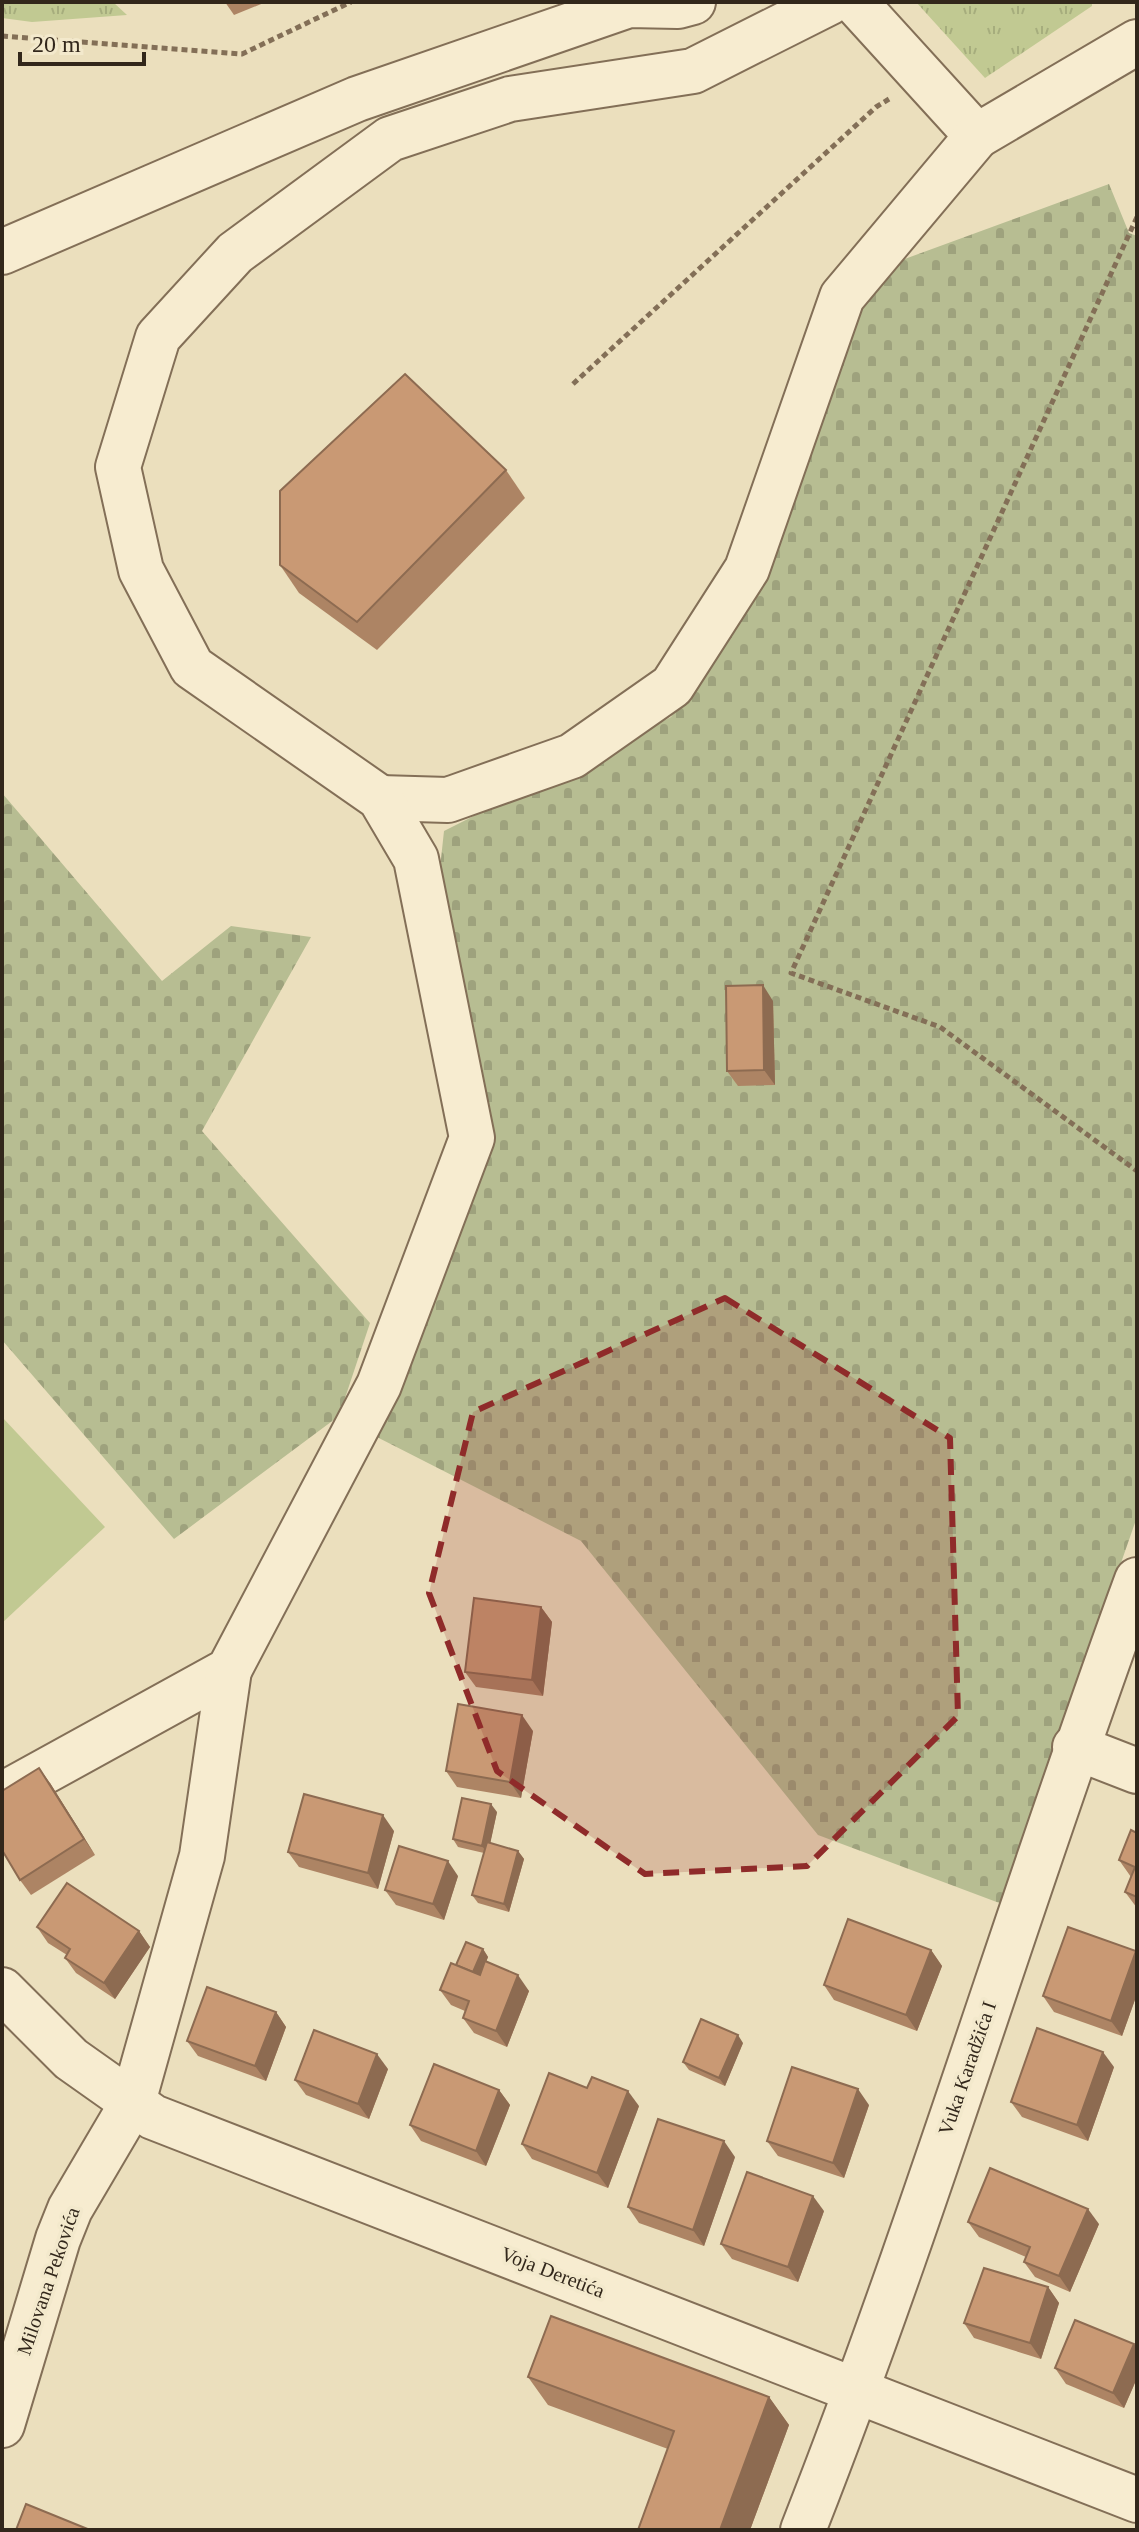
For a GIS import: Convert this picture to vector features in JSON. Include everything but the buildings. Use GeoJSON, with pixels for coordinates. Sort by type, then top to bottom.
{"type":"FeatureCollection","features":[{"type":"Feature","properties":{"kind":"street"},"geometry":{"type":"LineString","coordinates":[[2,252],[357,99],[626,4],[678,6],[693,2]]}},
{"type":"Feature","properties":{"kind":"street"},"geometry":{"type":"LineString","coordinates":[[2,1795],[229,1670],[379,1385],[472,1138],[416,859],[380,798],[192,667],[141,570],[118,467],[158,337],[235,253],[390,139],[510,99],[693,71],[830,2]]}},
{"type":"Feature","properties":{"kind":"street"},"geometry":{"type":"LineString","coordinates":[[855,2],[977,136]]}},
{"type":"Feature","properties":{"kind":"street"},"geometry":{"type":"LineString","coordinates":[[380,798],[448,800],[572,756],[672,686],[747,569],[842,297],[977,136],[1137,42]]}},
{"type":"Feature","properties":{"kind":"street","name":"Vuka Karadžića I"},"geometry":{"type":"LineString","coordinates":[[803,2530],[858,2390],[1075,1747],[1137,1580]]}},
{"type":"Feature","properties":{"kind":"street","name":"Milovana Pekovića"},"geometry":{"type":"LineString","coordinates":[[2,2425],[58,2239],[70,2209],[133,2102],[202,1856],[229,1670]]}},
{"type":"Feature","properties":{"kind":"street"},"geometry":{"type":"LineString","coordinates":[[1075,1747],[1137,1771]]}},
{"type":"Feature","properties":{"kind":"street","name":"Voja Deretića"},"geometry":{"type":"LineString","coordinates":[[2,1990],[71,2059],[153,2117],[1137,2500]]}},
{"type":"Feature","properties":{"kind":"path"},"geometry":{"type":"LineString","coordinates":[[2,36],[242,54],[351,2]]}},
{"type":"Feature","properties":{"kind":"path"},"geometry":{"type":"LineString","coordinates":[[573,384],[876,107]]}},
{"type":"Feature","properties":{"kind":"path"},"geometry":{"type":"LineString","coordinates":[[1137,217],[791,973],[940,1027],[1137,1171]]}},
{"type":"Feature","properties":{"kind":"highlighted area"},"geometry":{"type":"Polygon","coordinates":[[[725,1298],[950,1438],[958,1716],[807,1866],[645,1874],[497,1771],[429,1593],[473,1412],[725,1298]]]}},
{"type":"Feature","properties":{"kind":"green space"},"geometry":{"type":"Polygon","coordinates":[[[2,2],[113,2],[127,15],[32,22],[2,18],[2,2]]]}},
{"type":"Feature","properties":{"kind":"green space"},"geometry":{"type":"Polygon","coordinates":[[[916,2],[1092,2],[1092,6],[985,78],[916,2]]]}},
{"type":"Feature","properties":{"kind":"green space"},"geometry":{"type":"Polygon","coordinates":[[[1109,184],[1129,233],[1137,236],[1137,1517],[1002,1904],[818,1835],[581,1541],[367,1432],[482,1144],[440,868],[444,831],[671,717],[755,598],[872,271],[1109,184]]]}},
{"type":"Feature","properties":{"kind":"green space"},"geometry":{"type":"Polygon","coordinates":[[[2,793],[162,981],[231,926],[311,937],[202,1131],[370,1323],[339,1416],[174,1539],[2,1340],[2,793]]]}},
{"type":"Feature","properties":{"kind":"green space"},"geometry":{"type":"Polygon","coordinates":[[[2,1417],[105,1527],[2,1623],[2,1417]]]}}]}
